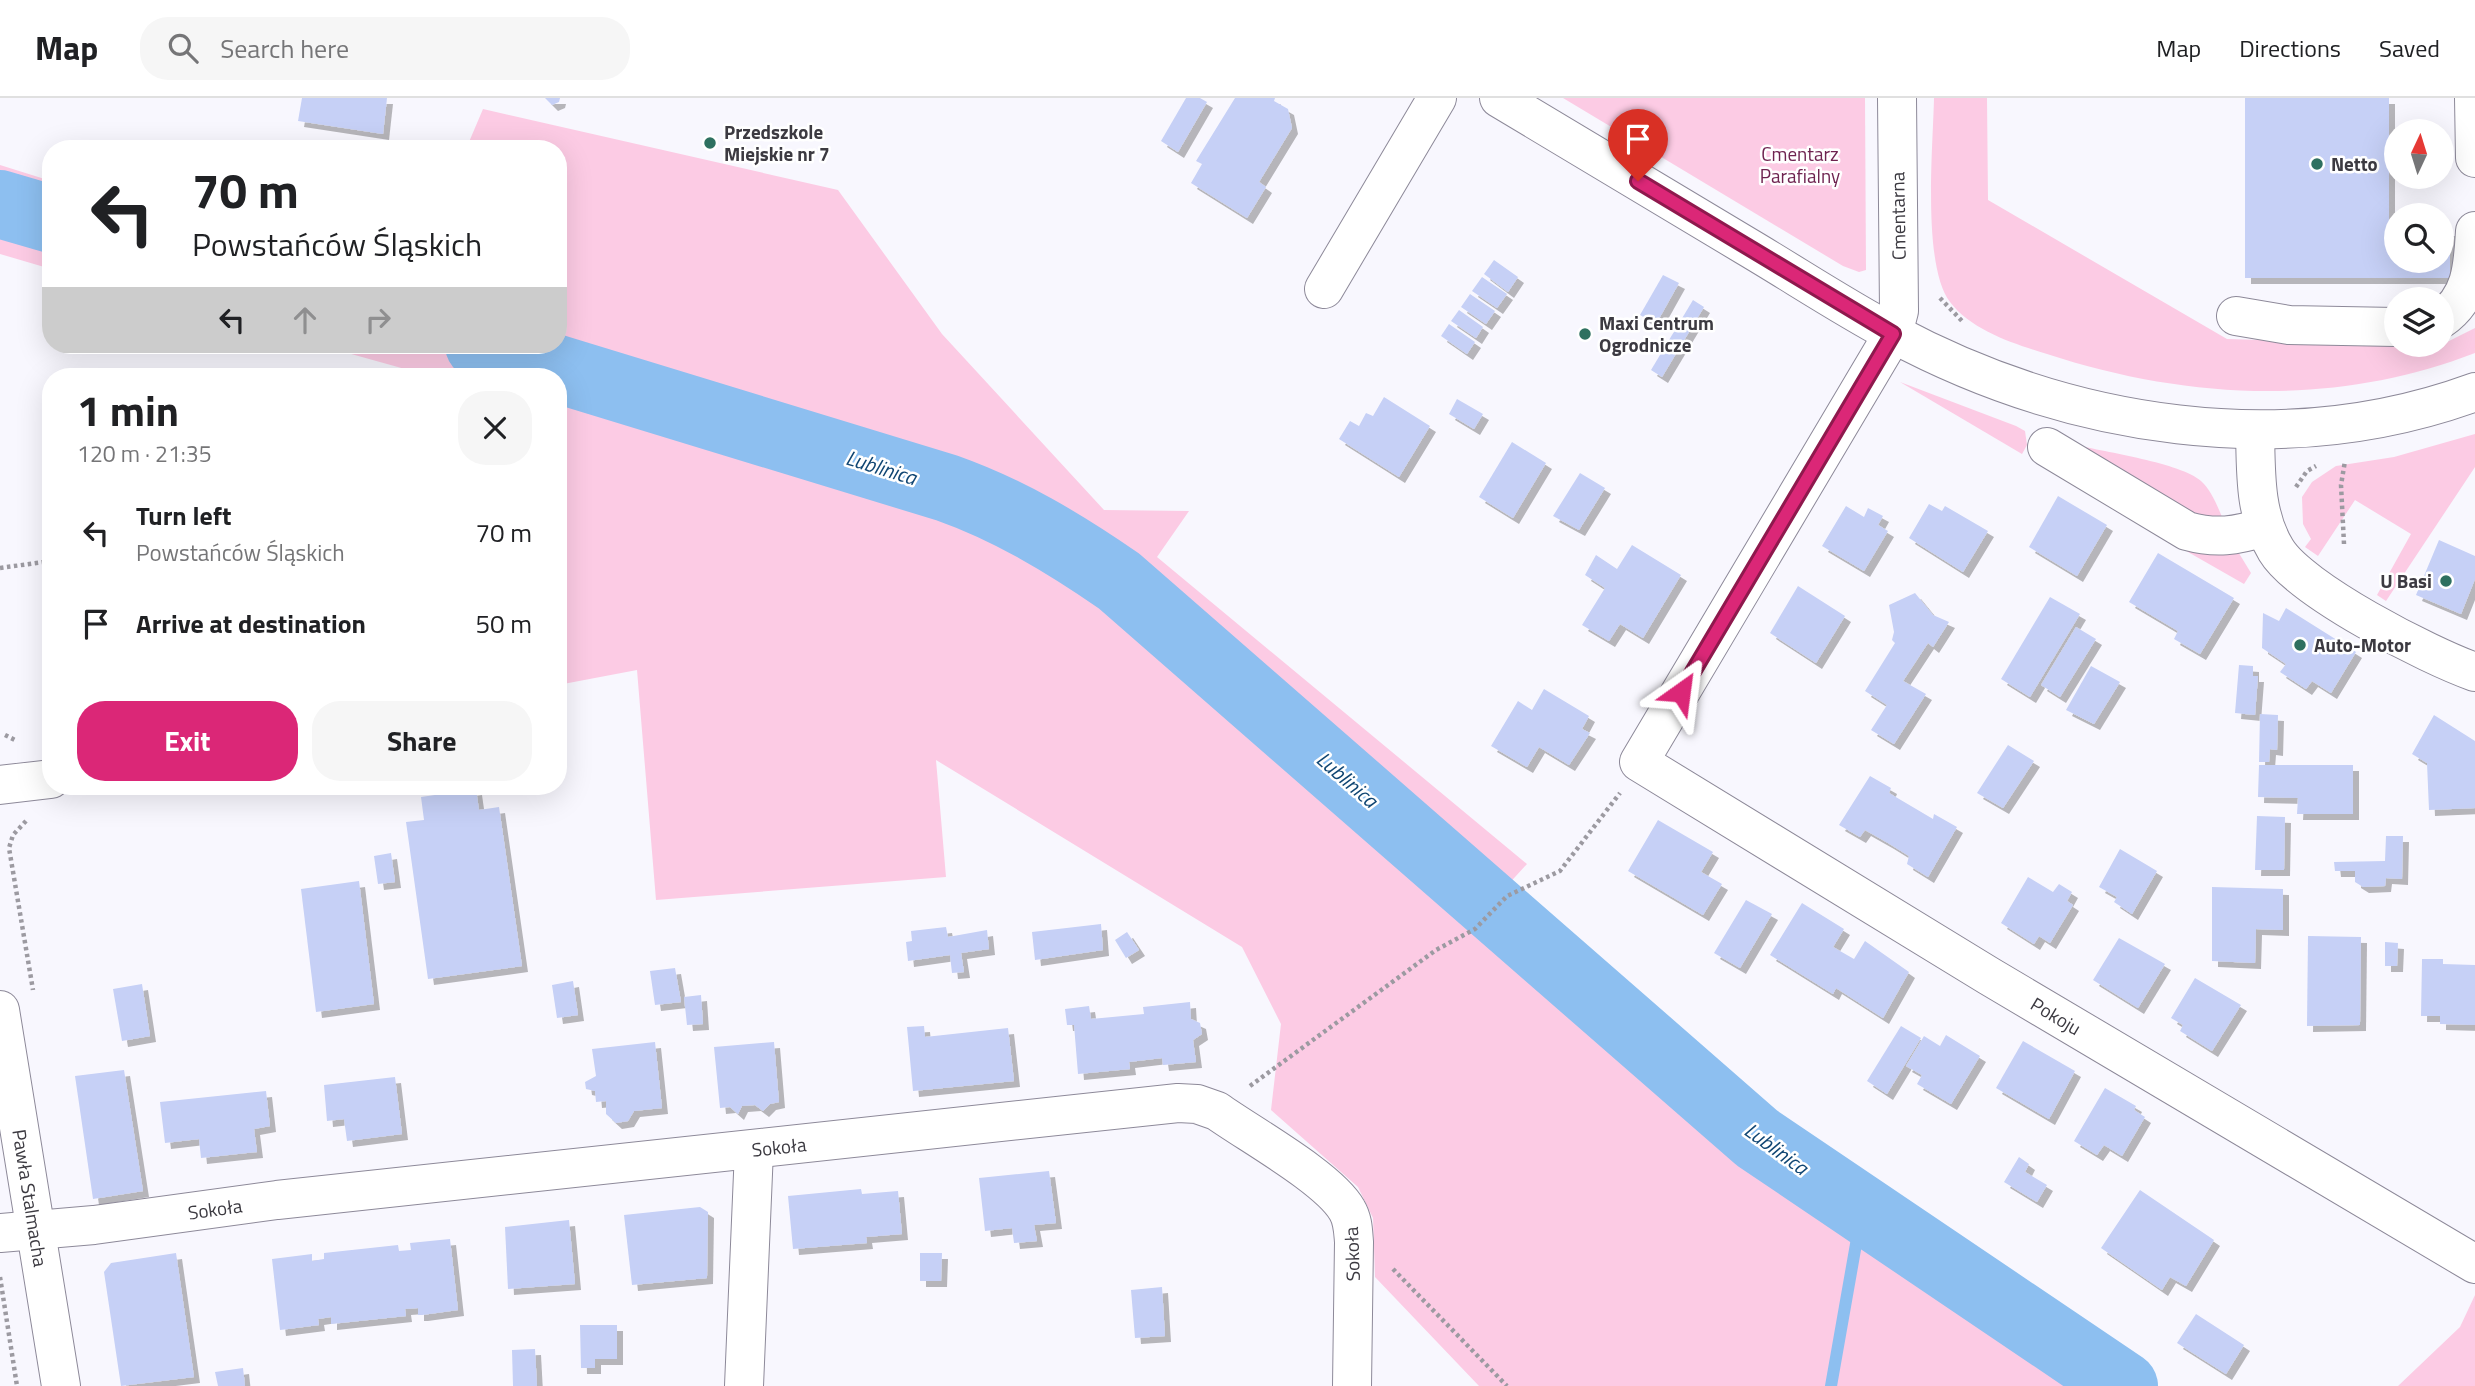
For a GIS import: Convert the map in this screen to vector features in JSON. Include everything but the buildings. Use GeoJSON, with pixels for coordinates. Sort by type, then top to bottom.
{"type":"FeatureCollection","features":[{"type":"Feature","properties":{"kind":"street"},"geometry":{"type":"LineString","coordinates":[[1324,289],[1437,98]]}},
{"type":"Feature","properties":{"kind":"street"},"geometry":{"type":"LineString","coordinates":[[1499,98],[1893,334],[2012,387],[2053,399],[2182,426],[2255,430],[2310,428],[2364,420],[2411,411],[2475,392]]}},
{"type":"Feature","properties":{"kind":"street","name":"Cmentarna"},"geometry":{"type":"LineString","coordinates":[[1893,334],[1899,311],[1897,98]]}},
{"type":"Feature","properties":{"kind":"street"},"geometry":{"type":"LineString","coordinates":[[2474,98],[2475,158]]}},
{"type":"Feature","properties":{"kind":"street"},"geometry":{"type":"LineString","coordinates":[[2454,310],[2468,290],[2475,231]]}},
{"type":"Feature","properties":{"kind":"street"},"geometry":{"type":"LineString","coordinates":[[2236,316],[2289,325],[2384,327]]}},
{"type":"Feature","properties":{"kind":"street"},"geometry":{"type":"LineString","coordinates":[[1629,778],[1893,334]]}},
{"type":"Feature","properties":{"kind":"street"},"geometry":{"type":"LineString","coordinates":[[2255,430],[2256,488],[2264,527],[2276,552],[2294,572],[2384,630],[2420,649],[2475,672]]}},
{"type":"Feature","properties":{"kind":"street"},"geometry":{"type":"LineString","coordinates":[[2047,447],[2187,531],[2208,537],[2229,537],[2264,527]]}},
{"type":"Feature","properties":{"kind":"street","name":"Pokoju"},"geometry":{"type":"LineString","coordinates":[[1629,778],[1978,969],[2475,1264]]}},
{"type":"Feature","properties":{"kind":"street"},"geometry":{"type":"LineString","coordinates":[[0,785],[42,780]]}},
{"type":"Feature","properties":{"kind":"street","name":"Pawła Stalmacha"},"geometry":{"type":"LineString","coordinates":[[0,1010],[18,1231],[61,1386]]}},
{"type":"Feature","properties":{"kind":"street","name":"Sokoła"},"geometry":{"type":"LineString","coordinates":[[18,1231],[94,1225],[278,1200],[1164,1104],[1197,1104],[1217,1111],[1321,1183],[1346,1208],[1352,1222],[1354,1242],[1352,1386]]}},
{"type":"Feature","properties":{"kind":"street"},"geometry":{"type":"LineString","coordinates":[[744,1386],[754,1150]]}},
{"type":"Feature","properties":{"kind":"path"},"geometry":{"type":"LineString","coordinates":[[2335,459],[2346,456],[2341,485],[2344,544]]}},
{"type":"Feature","properties":{"kind":"path"},"geometry":{"type":"LineString","coordinates":[[2294,491],[2307,471],[2325,461]]}},
{"type":"Feature","properties":{"kind":"path"},"geometry":{"type":"LineString","coordinates":[[0,568],[42,562]]}},
{"type":"Feature","properties":{"kind":"path"},"geometry":{"type":"LineString","coordinates":[[5,734],[17,741]]}},
{"type":"Feature","properties":{"kind":"path"},"geometry":{"type":"LineString","coordinates":[[1248,1088],[1436,950],[1475,929],[1507,896],[1560,871],[1629,778]]}},
{"type":"Feature","properties":{"kind":"path"},"geometry":{"type":"LineString","coordinates":[[1354,1242],[1388,1264],[1507,1386]]}},
{"type":"Feature","properties":{"kind":"path"},"geometry":{"type":"LineString","coordinates":[[0,1277],[17,1386]]}},
{"type":"Feature","properties":{"kind":"green space","name":"Cmentarz Parafialny"},"geometry":{"type":"Polygon","coordinates":[[[1563,98],[1865,98],[1866,270],[1859,272],[1843,266],[1563,98]]]}},
{"type":"Feature","properties":{"kind":"green space"},"geometry":{"type":"Polygon","coordinates":[[[1934,98],[1987,98],[1988,200],[2227,339],[2384,343],[2384,357],[2454,357],[2454,338],[2475,328],[2475,353],[2422,370],[2369,382],[2315,389],[2261,391],[2154,381],[2035,350],[1982,329],[1950,302],[1941,285],[1936,261],[1932,234],[1934,98]]]}},
{"type":"Feature","properties":{"kind":"green space"},"geometry":{"type":"Polygon","coordinates":[[[483,109],[838,190],[942,334],[1104,510],[1189,511],[1157,557],[1527,864],[1494,900],[1881,1226],[2116,1386],[1479,1386],[1375,1277],[1373,1218],[1358,1187],[1271,1110],[1281,1024],[1242,947],[936,760],[946,877],[656,900],[637,670],[567,683],[567,368],[401,368],[351,354],[567,354],[567,140],[470,140],[483,109]]]}},
{"type":"Feature","properties":{"kind":"green space"},"geometry":{"type":"Polygon","coordinates":[[[0,165],[42,178],[42,266],[0,254],[0,165]]]}},
{"type":"Feature","properties":{"kind":"green space"},"geometry":{"type":"Polygon","coordinates":[[[1900,382],[2016,426],[2025,431],[2027,445],[2022,454],[1900,382]]]}},
{"type":"Feature","properties":{"kind":"green space"},"geometry":{"type":"Polygon","coordinates":[[[2475,434],[2475,467],[2386,601],[2377,595],[2411,534],[2355,500],[2318,556],[2305,547],[2311,539],[2303,524],[2302,497],[2312,482],[2336,466],[2394,457],[2475,434]]]}},
{"type":"Feature","properties":{"kind":"green space"},"geometry":{"type":"Polygon","coordinates":[[[2076,445],[2160,464],[2191,475],[2209,490],[2225,523],[2197,517],[2076,445]]]}},
{"type":"Feature","properties":{"kind":"green space"},"geometry":{"type":"Polygon","coordinates":[[[2181,548],[2237,550],[2251,573],[2244,584],[2181,548]]]}},
{"type":"Feature","properties":{"kind":"green space"},"geometry":{"type":"Polygon","coordinates":[[[2475,1295],[2475,1386],[2398,1386],[2460,1327],[2475,1295]]]}},
{"type":"Feature","properties":{"kind":"waterway","name":"Lublinica"},"geometry":{"type":"LineString","coordinates":[[0,204],[42,216]]}},
{"type":"Feature","properties":{"kind":"waterway","name":"Lublinica"},"geometry":{"type":"LineString","coordinates":[[508,354],[554,368]]}},
{"type":"Feature","properties":{"kind":"waterway","name":"Lublinica"},"geometry":{"type":"LineString","coordinates":[[567,372],[947,488],[1036,528],[1078,554],[1119,581],[1757,1138],[2124,1386]]}},
{"type":"Feature","properties":{"kind":"waterway"},"geometry":{"type":"LineString","coordinates":[[1831,1386],[1862,1210]]}},
{"type":"Feature","properties":{"kind":"place","name":"Przedszkole Miejskie nr 7"},"geometry":{"type":"Point","coordinates":[710,143]}},
{"type":"Feature","properties":{"kind":"place","name":"Netto"},"geometry":{"type":"Point","coordinates":[2317,164]}},
{"type":"Feature","properties":{"kind":"place","name":"Maxi Centrum Ogrodnicze"},"geometry":{"type":"Point","coordinates":[1585,334]}},
{"type":"Feature","properties":{"kind":"place","name":"U Basi"},"geometry":{"type":"Point","coordinates":[2446,581]}},
{"type":"Feature","properties":{"kind":"place","name":"Auto-Motor"},"geometry":{"type":"Point","coordinates":[2300,645]}},
{"type":"Feature","properties":{"kind":"route"},"geometry":{"type":"LineString","coordinates":[[1638,181],[1893,334],[1878,364],[1681,692]]}}]}
